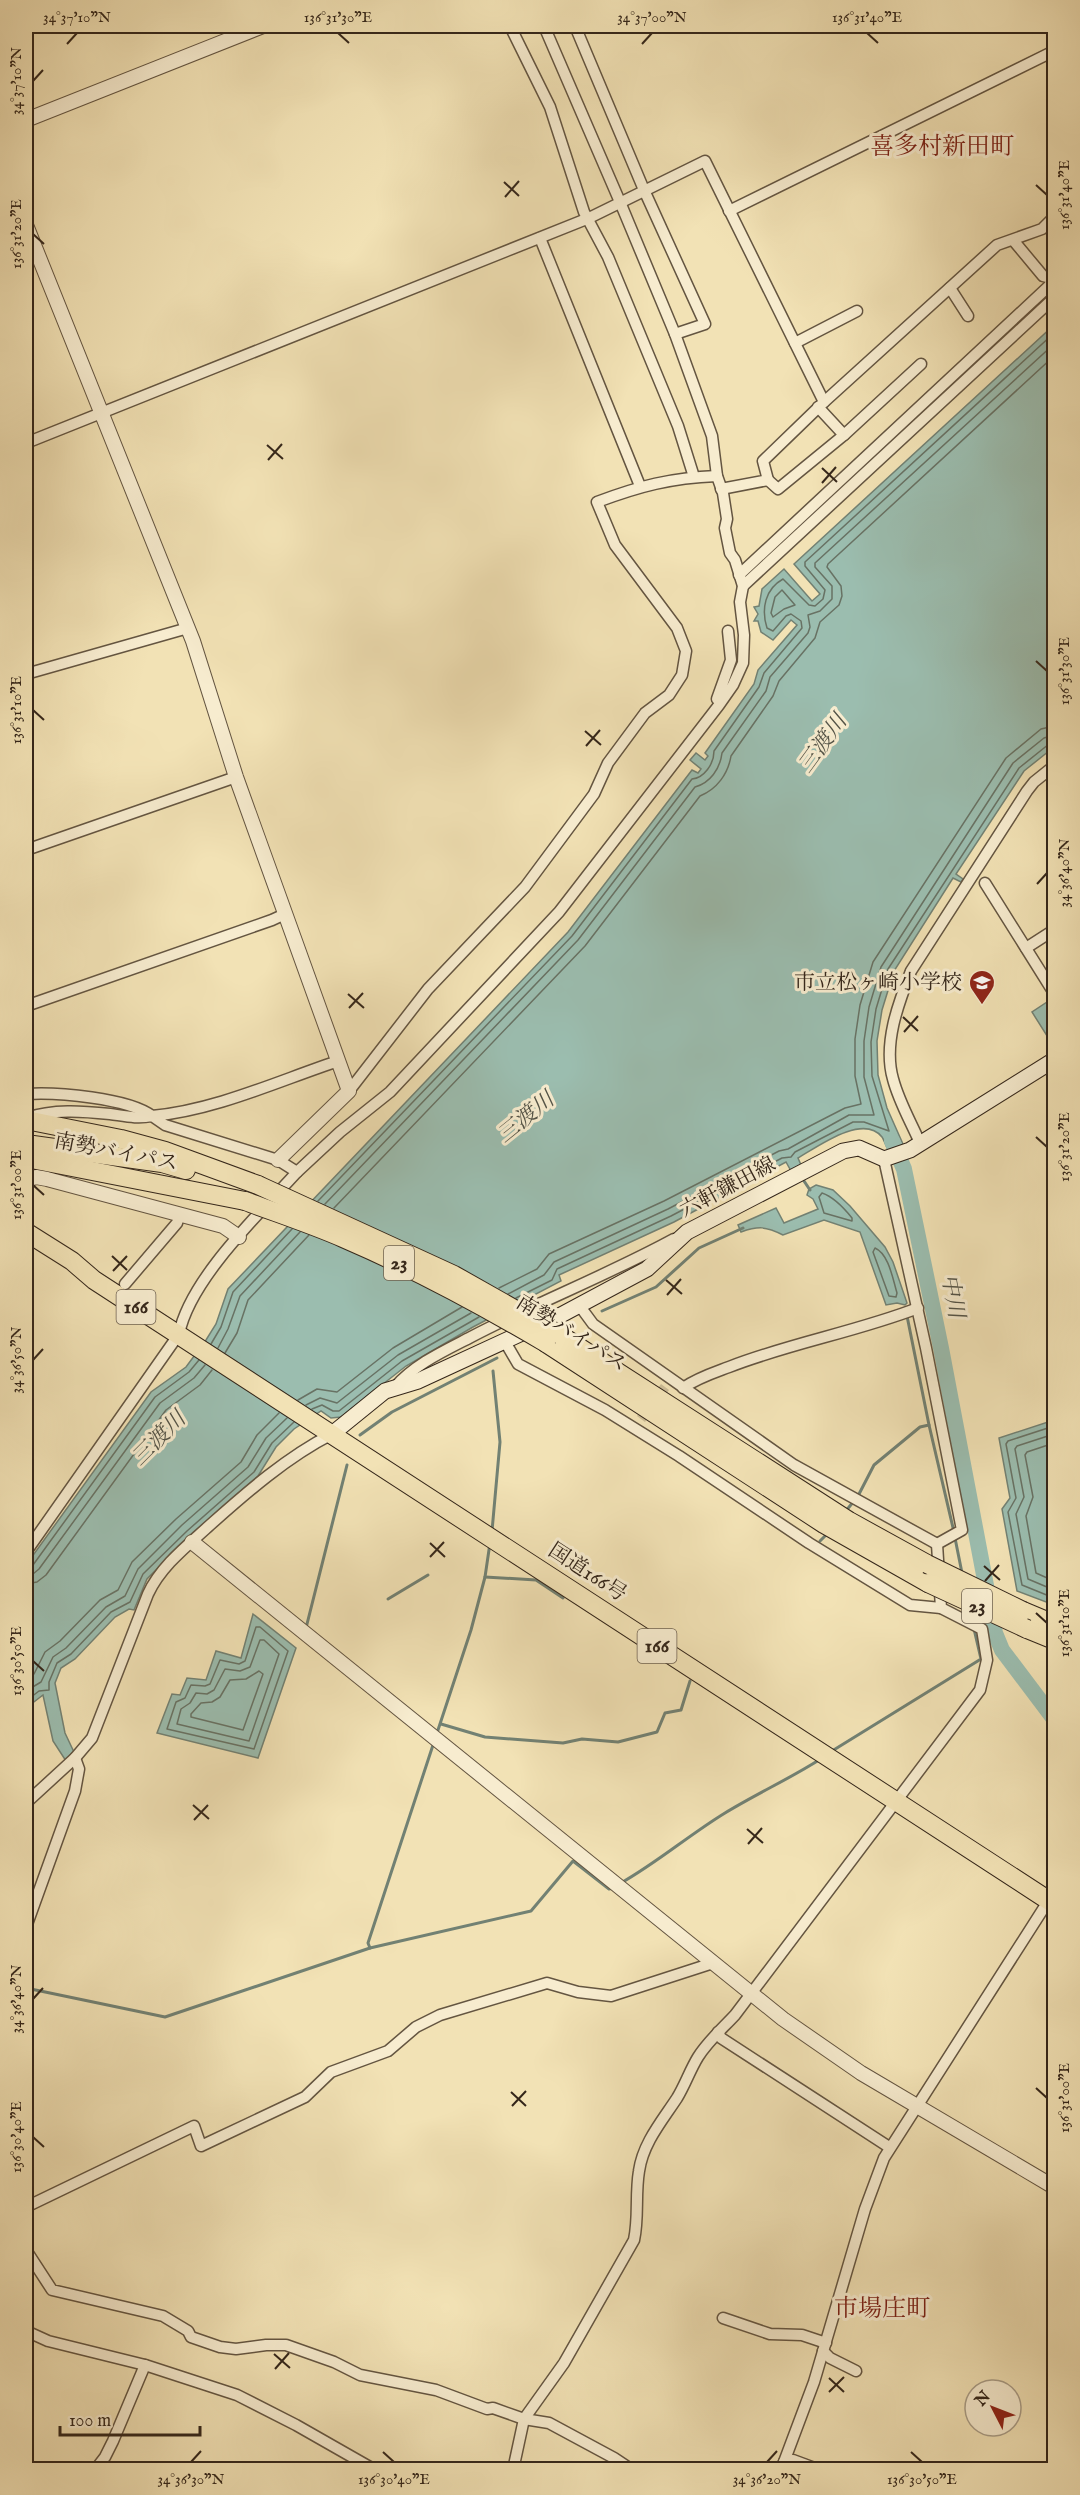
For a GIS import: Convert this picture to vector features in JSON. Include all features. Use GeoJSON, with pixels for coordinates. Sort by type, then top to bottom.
{"type":"FeatureCollection","features":[{"type":"Feature","properties":{"kind":"highway","name":"23"},"geometry":{"type":"LineString","coordinates":[[26,1119],[165,1151],[252,1192]]}},
{"type":"Feature","properties":{"kind":"highway","name":"23"},"geometry":{"type":"LineString","coordinates":[[26,1144],[73,1151],[205,1184],[252,1192]]}},
{"type":"Feature","properties":{"kind":"highway","name":"南勢バイパス"},"geometry":{"type":"LineString","coordinates":[[26,1158],[287,1199],[346,1223],[454,1275],[553,1339],[785,1479],[836,1522],[928,1583],[1025,1620],[1054,1624]]}},
{"type":"Feature","properties":{"kind":"highway","name":"南勢バイパス"},"geometry":{"type":"LineString","coordinates":[[252,1192],[553,1339]]}},
{"type":"Feature","properties":{"kind":"highway","name":"国道166号"},"geometry":{"type":"LineString","coordinates":[[26,1232],[72,1261],[94,1280],[826,1756],[1052,1899]]}},
{"type":"Feature","properties":{"kind":"highway","name":"国道166号"},"geometry":{"type":"LineString","coordinates":[[26,1245],[66,1269],[94,1280]]}},
{"type":"Feature","properties":{"kind":"highway","name":"南勢バイパス"},"geometry":{"type":"LineString","coordinates":[[836,1522],[927,1564],[1025,1620],[1054,1640]]}},
{"type":"Feature","properties":{"kind":"main road"},"geometry":{"type":"LineString","coordinates":[[884,1159],[932,1138],[1054,1060]]}},
{"type":"Feature","properties":{"kind":"main road","name":"六軒鎌田線"},"geometry":{"type":"LineString","coordinates":[[332,1434],[385,1391],[418,1381],[579,1305],[647,1269],[687,1232],[804,1171],[851,1149],[866,1150],[884,1159]]}},
{"type":"Feature","properties":{"kind":"street"},"geometry":{"type":"LineString","coordinates":[[26,120],[263,26]]}},
{"type":"Feature","properties":{"kind":"street"},"geometry":{"type":"LineString","coordinates":[[510,26],[550,107],[584,212],[608,257],[678,426],[694,477]]}},
{"type":"Feature","properties":{"kind":"street"},"geometry":{"type":"LineString","coordinates":[[26,1552],[179,1334],[182,1320],[203,1281],[297,1172],[340,1132],[390,1092],[559,912],[719,705],[733,685],[743,663],[741,580],[730,553],[721,489],[715,476],[711,436],[675,334],[617,203],[544,26]]}},
{"type":"Feature","properties":{"kind":"street"},"geometry":{"type":"LineString","coordinates":[[575,26],[644,190],[705,324],[675,334]]}},
{"type":"Feature","properties":{"kind":"street"},"geometry":{"type":"LineString","coordinates":[[729,211],[1054,51]]}},
{"type":"Feature","properties":{"kind":"street"},"geometry":{"type":"LineString","coordinates":[[26,443],[589,218],[705,161],[795,343],[821,404],[844,435]]}},
{"type":"Feature","properties":{"kind":"street"},"geometry":{"type":"LineString","coordinates":[[921,364],[844,435],[778,489],[768,480],[763,460],[821,404],[997,245],[1042,229],[1054,217]]}},
{"type":"Feature","properties":{"kind":"street"},"geometry":{"type":"LineString","coordinates":[[26,225],[188,628],[236,777],[349,1090]]}},
{"type":"Feature","properties":{"kind":"street"},"geometry":{"type":"LineString","coordinates":[[540,238],[640,486]]}},
{"type":"Feature","properties":{"kind":"street"},"geometry":{"type":"LineString","coordinates":[[741,580],[1049,286],[1053,277],[1043,276],[1013,240]]}},
{"type":"Feature","properties":{"kind":"street"},"geometry":{"type":"LineString","coordinates":[[950,288],[968,316]]}},
{"type":"Feature","properties":{"kind":"street"},"geometry":{"type":"LineString","coordinates":[[741,580],[1054,298]]}},
{"type":"Feature","properties":{"kind":"street"},"geometry":{"type":"LineString","coordinates":[[795,343],[857,311]]}},
{"type":"Feature","properties":{"kind":"street"},"geometry":{"type":"LineString","coordinates":[[278,1160],[349,1090],[428,989],[525,887],[594,794],[608,763],[645,713],[669,695],[682,675],[686,651],[677,628],[615,545],[597,502],[640,486],[667,480],[715,476]]}},
{"type":"Feature","properties":{"kind":"street"},"geometry":{"type":"LineString","coordinates":[[721,489],[768,480]]}},
{"type":"Feature","properties":{"kind":"street"},"geometry":{"type":"LineString","coordinates":[[26,674],[188,628]]}},
{"type":"Feature","properties":{"kind":"street"},"geometry":{"type":"LineString","coordinates":[[719,705],[717,697],[731,660],[728,631]]}},
{"type":"Feature","properties":{"kind":"street"},"geometry":{"type":"LineString","coordinates":[[915,1147],[897,1092],[891,1064],[892,1038],[906,985],[912,971],[1027,791],[1034,782],[1054,766]]}},
{"type":"Feature","properties":{"kind":"street"},"geometry":{"type":"LineString","coordinates":[[26,850],[236,777]]}},
{"type":"Feature","properties":{"kind":"street"},"geometry":{"type":"LineString","coordinates":[[985,883],[1054,993]]}},
{"type":"Feature","properties":{"kind":"street"},"geometry":{"type":"LineString","coordinates":[[26,1006],[285,914]]}},
{"type":"Feature","properties":{"kind":"street"},"geometry":{"type":"LineString","coordinates":[[1026,948],[1054,930]]}},
{"type":"Feature","properties":{"kind":"street"},"geometry":{"type":"LineString","coordinates":[[26,1119],[51,1111],[87,1112],[139,1119],[201,1108],[338,1060]]}},
{"type":"Feature","properties":{"kind":"street"},"geometry":{"type":"LineString","coordinates":[[26,1094],[45,1093],[100,1100],[142,1109],[165,1125],[278,1160],[297,1172]]}},
{"type":"Feature","properties":{"kind":"street"},"geometry":{"type":"LineString","coordinates":[[884,1159],[910,1310],[962,1530],[937,1544]]}},
{"type":"Feature","properties":{"kind":"street"},"geometry":{"type":"LineString","coordinates":[[26,1180],[47,1179],[180,1214],[223,1226],[239,1237]]}},
{"type":"Feature","properties":{"kind":"street"},"geometry":{"type":"LineString","coordinates":[[125,1284],[177,1223],[180,1214]]}},
{"type":"Feature","properties":{"kind":"street"},"geometry":{"type":"LineString","coordinates":[[395,1388],[407,1374],[440,1353],[548,1298],[629,1263],[687,1232]]}},
{"type":"Feature","properties":{"kind":"street"},"geometry":{"type":"LineString","coordinates":[[579,1305],[593,1324],[667,1383],[683,1388],[785,1479],[850,1497],[937,1544]]}},
{"type":"Feature","properties":{"kind":"street"},"geometry":{"type":"LineString","coordinates":[[683,1388],[694,1380],[755,1356],[882,1322],[910,1310]]}},
{"type":"Feature","properties":{"kind":"street"},"geometry":{"type":"LineString","coordinates":[[504,1340],[518,1364],[605,1410],[638,1424],[809,1543],[910,1605],[941,1608],[982,1629],[987,1660],[980,1690],[735,2015],[698,2057],[679,2094],[652,2135],[641,2161],[638,2179],[638,2219],[633,2240],[564,2363],[524,2420],[513,2469]]}},
{"type":"Feature","properties":{"kind":"street"},"geometry":{"type":"LineString","coordinates":[[26,1803],[75,1758],[92,1738],[154,1582],[192,1542],[252,1488],[316,1442],[332,1434]]}},
{"type":"Feature","properties":{"kind":"street"},"geometry":{"type":"LineString","coordinates":[[764,1511],[785,1479]]}},
{"type":"Feature","properties":{"kind":"street"},"geometry":{"type":"LineString","coordinates":[[192,1542],[751,1993],[826,2049],[916,2106],[1054,2187]]}},
{"type":"Feature","properties":{"kind":"street"},"geometry":{"type":"LineString","coordinates":[[937,1544],[941,1608]]}},
{"type":"Feature","properties":{"kind":"street"},"geometry":{"type":"LineString","coordinates":[[26,1927],[75,1791],[79,1769],[75,1758]]}},
{"type":"Feature","properties":{"kind":"street"},"geometry":{"type":"LineString","coordinates":[[783,2466],[824,2347],[865,2209],[889,2147],[1052,1899]]}},
{"type":"Feature","properties":{"kind":"street"},"geometry":{"type":"LineString","coordinates":[[26,2207],[194,2126],[201,2146],[305,2097],[332,2072],[388,2051],[416,2027],[440,2015],[547,1983],[578,1992],[611,1996],[713,1962]]}},
{"type":"Feature","properties":{"kind":"street"},"geometry":{"type":"LineString","coordinates":[[718,2032],[721,2038],[889,2147]]}},
{"type":"Feature","properties":{"kind":"street"},"geometry":{"type":"LineString","coordinates":[[26,2250],[52,2290],[163,2316],[188,2331],[191,2337],[220,2347],[236,2349],[286,2345],[326,2359],[360,2375],[436,2390],[524,2420],[549,2423],[632,2469]]}},
{"type":"Feature","properties":{"kind":"street"},"geometry":{"type":"LineString","coordinates":[[723,2318],[770,2334],[802,2335],[824,2347],[830,2358],[856,2371]]}},
{"type":"Feature","properties":{"kind":"street"},"geometry":{"type":"LineString","coordinates":[[26,2331],[48,2342],[145,2365],[198,2381],[256,2403],[375,2469]]}},
{"type":"Feature","properties":{"kind":"street"},"geometry":{"type":"LineString","coordinates":[[95,2469],[109,2449],[145,2365]]}},
{"type":"Feature","properties":{"kind":"street"},"geometry":{"type":"LineString","coordinates":[[783,2466],[793,2460],[820,2469]]}},
{"type":"Feature","properties":{"kind":"water","name":"三渡川"},"geometry":{"type":"Polygon","coordinates":[[[1054,325],[1054,747],[1024,771],[956,874],[963,879],[961,882],[953,878],[894,971],[882,1010],[877,1041],[878,1075],[887,1108],[903,1144],[888,1150],[882,1137],[874,1131],[864,1129],[840,1134],[798,1158],[801,1165],[791,1171],[786,1162],[674,1222],[559,1275],[561,1281],[473,1327],[406,1366],[341,1417],[331,1418],[321,1411],[294,1429],[276,1447],[258,1476],[191,1535],[147,1579],[134,1610],[129,1609],[115,1617],[75,1659],[61,1668],[55,1683],[65,1733],[74,1752],[66,1761],[53,1741],[43,1695],[26,1708],[26,1565],[151,1392],[186,1367],[206,1340],[216,1324],[228,1289],[568,932],[692,770],[698,773],[701,769],[690,760],[696,753],[705,760],[708,756],[705,753],[754,684],[758,670],[797,625],[791,620],[773,640],[761,632],[758,621],[754,621],[758,614],[754,607],[759,606],[762,589],[784,569],[812,601],[820,594],[794,564],[1054,325]]]}},
{"type":"Feature","properties":{"kind":"water"},"geometry":{"type":"Polygon","coordinates":[[[1047,1002],[1054,1016],[1054,1036],[1049,1039],[1032,1012],[1047,1002]]]}},
{"type":"Feature","properties":{"kind":"water"},"geometry":{"type":"Polygon","coordinates":[[[816,1185],[833,1190],[885,1247],[893,1262],[907,1303],[905,1305],[897,1303],[886,1305],[860,1232],[824,1220],[783,1235],[762,1228],[741,1232],[738,1225],[776,1208],[784,1223],[818,1209],[813,1199],[807,1195],[809,1189],[816,1185]]]}},
{"type":"Feature","properties":{"kind":"water"},"geometry":{"type":"Polygon","coordinates":[[[1054,1420],[1054,1605],[1017,1591],[1002,1509],[1010,1498],[999,1438],[1054,1420]]]}},
{"type":"Feature","properties":{"kind":"water"},"geometry":{"type":"Polygon","coordinates":[[[253,1614],[296,1648],[258,1758],[157,1733],[172,1694],[180,1695],[187,1678],[206,1680],[216,1651],[241,1658],[253,1614]]]}},
{"type":"Feature","properties":{"kind":"waterway","name":"中川"},"geometry":{"type":"LineString","coordinates":[[892,1141],[904,1169],[941,1348],[995,1633],[1002,1650],[1054,1719]]}},
{"type":"Feature","properties":{"kind":"waterway"},"geometry":{"type":"LineString","coordinates":[[802,1178],[810,1190]]}},
{"type":"Feature","properties":{"kind":"waterway"},"geometry":{"type":"LineString","coordinates":[[602,1311],[656,1287],[699,1248],[743,1228]]}},
{"type":"Feature","properties":{"kind":"waterway"},"geometry":{"type":"LineString","coordinates":[[858,1496],[874,1465],[920,1427],[929,1425],[907,1316]]}},
{"type":"Feature","properties":{"kind":"waterway"},"geometry":{"type":"LineString","coordinates":[[360,1435],[392,1412],[497,1358]]}},
{"type":"Feature","properties":{"kind":"waterway"},"geometry":{"type":"LineString","coordinates":[[492,1531],[500,1442],[493,1371]]}},
{"type":"Feature","properties":{"kind":"waterway"},"geometry":{"type":"LineString","coordinates":[[929,1425],[954,1532]]}},
{"type":"Feature","properties":{"kind":"waterway"},"geometry":{"type":"LineString","coordinates":[[306,1628],[347,1465]]}},
{"type":"Feature","properties":{"kind":"waterway"},"geometry":{"type":"LineString","coordinates":[[845,1512],[854,1501]]}},
{"type":"Feature","properties":{"kind":"waterway"},"geometry":{"type":"LineString","coordinates":[[820,1541],[827,1534]]}},
{"type":"Feature","properties":{"kind":"waterway"},"geometry":{"type":"LineString","coordinates":[[955,1538],[962,1573]]}},
{"type":"Feature","properties":{"kind":"waterway"},"geometry":{"type":"LineString","coordinates":[[437,1733],[471,1630],[485,1577],[490,1543]]}},
{"type":"Feature","properties":{"kind":"waterway"},"geometry":{"type":"LineString","coordinates":[[388,1599],[428,1575]]}},
{"type":"Feature","properties":{"kind":"waterway"},"geometry":{"type":"LineString","coordinates":[[485,1577],[536,1580],[563,1598]]}},
{"type":"Feature","properties":{"kind":"waterway"},"geometry":{"type":"LineString","coordinates":[[832,1751],[981,1659],[974,1629]]}},
{"type":"Feature","properties":{"kind":"waterway"},"geometry":{"type":"LineString","coordinates":[[441,1724],[485,1737],[563,1743],[582,1739],[618,1742],[657,1732],[665,1713],[681,1710],[690,1681]]}},
{"type":"Feature","properties":{"kind":"waterway"},"geometry":{"type":"LineString","coordinates":[[370,1948],[368,1943],[434,1742]]}},
{"type":"Feature","properties":{"kind":"waterway"},"geometry":{"type":"LineString","coordinates":[[621,1883],[725,1813],[819,1760]]}},
{"type":"Feature","properties":{"kind":"waterway"},"geometry":{"type":"LineString","coordinates":[[26,1988],[165,2017],[370,1948],[531,1911],[573,1861],[609,1889],[613,1888]]}},
{"type":"Feature","properties":{"kind":"tunnel"},"geometry":{"type":"LineString","coordinates":[[641,1419],[665,1387]]}},
{"type":"Feature","properties":{"kind":"place","name":"市立松ヶ崎小学校"},"geometry":{"type":"Point","coordinates":[982,1006]}},
{"type":"Feature","properties":{"kind":"district","name":"喜多村新田町"},"geometry":{"type":"Point","coordinates":[942,147]}},
{"type":"Feature","properties":{"kind":"district","name":"市場庄町"},"geometry":{"type":"Point","coordinates":[882,2309]}}]}
